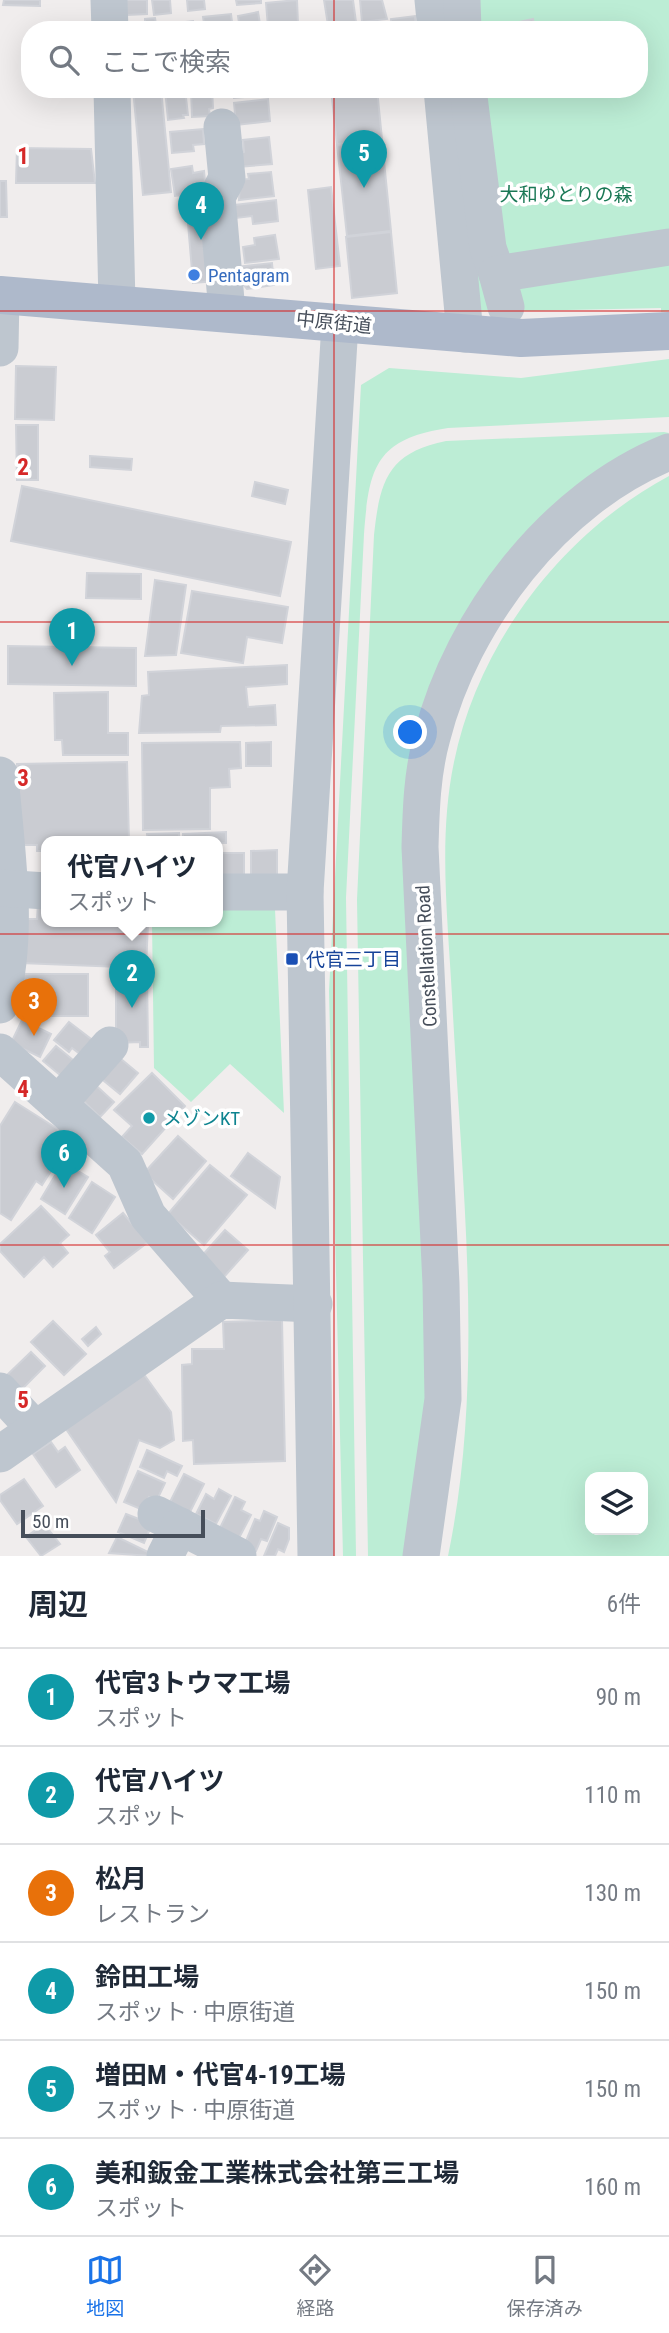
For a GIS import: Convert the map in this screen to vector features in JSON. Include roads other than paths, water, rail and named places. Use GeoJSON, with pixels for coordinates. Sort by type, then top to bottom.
{"type":"FeatureCollection","features":[{"type":"Feature","properties":{"kind":"main road","name":"中原街道"},"geometry":{"type":"LineString","coordinates":[[1,295],[521,338],[669,331]]}},
{"type":"Feature","properties":{"kind":"street"},"geometry":{"type":"LineString","coordinates":[[109,0],[110,21]]}},
{"type":"Feature","properties":{"kind":"street"},"geometry":{"type":"LineString","coordinates":[[433,0],[435,21]]}},
{"type":"Feature","properties":{"kind":"street"},"geometry":{"type":"LineString","coordinates":[[462,0],[463,21]]}},
{"type":"Feature","properties":{"kind":"street"},"geometry":{"type":"LineString","coordinates":[[112,98],[117,304]]}},
{"type":"Feature","properties":{"kind":"street"},"geometry":{"type":"LineString","coordinates":[[443,98],[465,334]]}},
{"type":"Feature","properties":{"kind":"street"},"geometry":{"type":"LineString","coordinates":[[469,98],[488,248],[501,290],[669,247]]}},
{"type":"Feature","properties":{"kind":"street"},"geometry":{"type":"LineString","coordinates":[[222,127],[228,178],[216,197],[227,312]]}},
{"type":"Feature","properties":{"kind":"street"},"geometry":{"type":"LineString","coordinates":[[0,348],[1,295]]}},
{"type":"Feature","properties":{"kind":"street"},"geometry":{"type":"LineString","coordinates":[[316,1556],[314,1304],[305,892],[340,324]]}},
{"type":"Feature","properties":{"kind":"street","name":"Constellation Road"},"geometry":{"type":"LineString","coordinates":[[421,1556],[443,1399],[441,1284],[421,848],[422,794],[432,736],[456,671],[475,634],[519,568],[562,523],[604,488],[669,452]]}},
{"type":"Feature","properties":{"kind":"street"},"geometry":{"type":"LineString","coordinates":[[0,775],[7,980],[0,1005]]}},
{"type":"Feature","properties":{"kind":"street"},"geometry":{"type":"LineString","coordinates":[[4,888],[41,891]]}},
{"type":"Feature","properties":{"kind":"street"},"geometry":{"type":"LineString","coordinates":[[223,892],[305,892]]}},
{"type":"Feature","properties":{"kind":"street"},"geometry":{"type":"LineString","coordinates":[[58,1104],[110,1045]]}},
{"type":"Feature","properties":{"kind":"street"},"geometry":{"type":"LineString","coordinates":[[0,1052],[125,1164],[148,1216],[221,1300]]}},
{"type":"Feature","properties":{"kind":"street"},"geometry":{"type":"LineString","coordinates":[[0,1454],[221,1300],[314,1304]]}},
{"type":"Feature","properties":{"kind":"street"},"geometry":{"type":"LineString","coordinates":[[0,1391],[35,1429]]}},
{"type":"Feature","properties":{"kind":"street"},"geometry":{"type":"LineString","coordinates":[[167,1532],[238,1556]]}},
{"type":"Feature","properties":{"kind":"place","name":"増田M・代官4-19工場"},"geometry":{"type":"Point","coordinates":[364,188]}},
{"type":"Feature","properties":{"kind":"place","name":"鈴田工場"},"geometry":{"type":"Point","coordinates":[201,240]}},
{"type":"Feature","properties":{"kind":"place","name":"Pentagram"},"geometry":{"type":"Point","coordinates":[194,275]}},
{"type":"Feature","properties":{"kind":"place","name":"代官3トウマ工場"},"geometry":{"type":"Point","coordinates":[72,666]}},
{"type":"Feature","properties":{"kind":"place","name":"代官三丁目"},"geometry":{"type":"Point","coordinates":[292,959]}},
{"type":"Feature","properties":{"kind":"place","name":"代官ハイツ"},"geometry":{"type":"Point","coordinates":[132,1008]}},
{"type":"Feature","properties":{"kind":"place","name":"松月"},"geometry":{"type":"Point","coordinates":[34,1036]}},
{"type":"Feature","properties":{"kind":"place","name":"メゾンKT"},"geometry":{"type":"Point","coordinates":[149,1118]}},
{"type":"Feature","properties":{"kind":"place","name":"美和鈑金工業株式会社第三工場"},"geometry":{"type":"Point","coordinates":[64,1188]}},
{"type":"Feature","properties":{"kind":"park label","name":"大和ゆとりの森"},"geometry":{"type":"Point","coordinates":[566,194]}}]}
